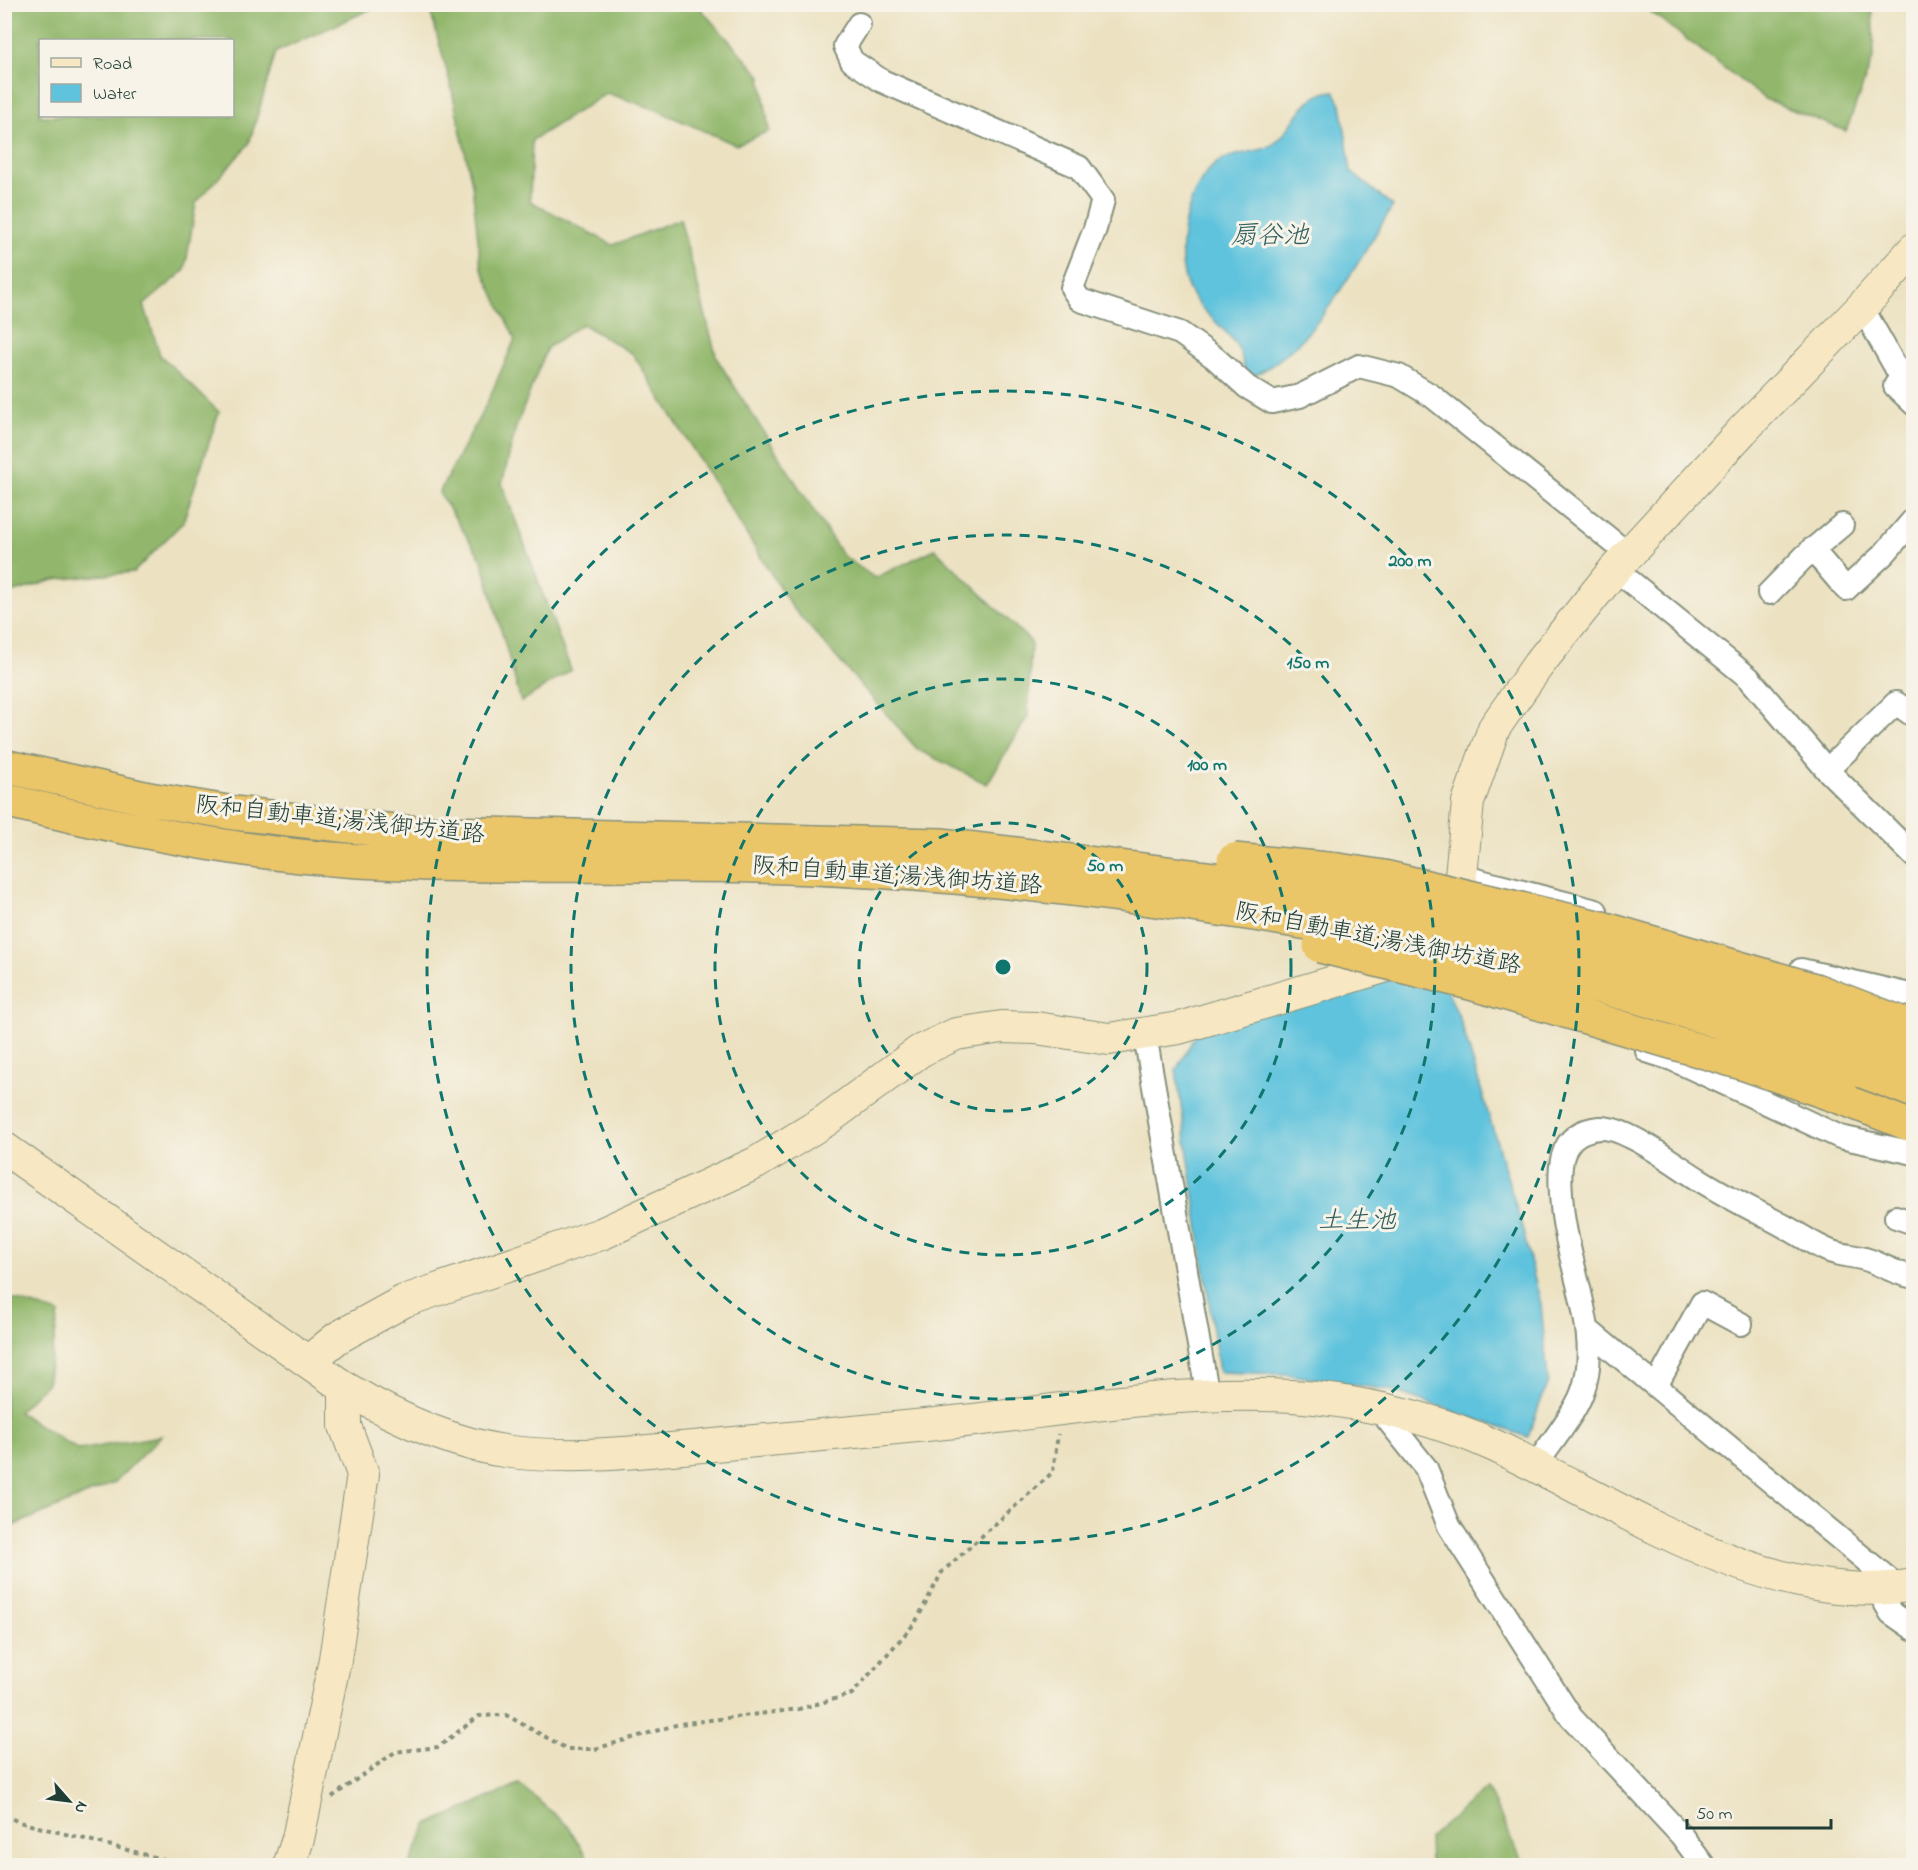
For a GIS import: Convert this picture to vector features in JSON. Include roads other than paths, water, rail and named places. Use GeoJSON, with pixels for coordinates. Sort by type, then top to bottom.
{"type":"FeatureCollection","features":[{"type":"Feature","properties":{"kind":"highway","name":"阪和自動車道;湯浅御坊道路"},"geometry":{"type":"LineString","coordinates":[[4,766],[148,800],[234,813],[403,832],[942,845],[1229,895],[1376,935],[1585,984],[1774,1039],[1914,1091]]}},
{"type":"Feature","properties":{"kind":"highway","name":"阪和自動車道;湯浅御坊道路"},"geometry":{"type":"LineString","coordinates":[[4,800],[188,839],[344,860],[476,864],[762,866],[1229,895],[1423,915],[1565,948],[1767,1006],[1914,1056]]}},
{"type":"Feature","properties":{"kind":"highway"},"geometry":{"type":"LineString","coordinates":[[1229,895],[1384,877],[1602,928],[1815,990],[1914,1028]]}},
{"type":"Feature","properties":{"kind":"highway"},"geometry":{"type":"LineString","coordinates":[[1229,895],[1349,952],[1470,983],[1742,1063],[1914,1126]]}},
{"type":"Feature","properties":{"kind":"street"},"geometry":{"type":"LineString","coordinates":[[859,24],[845,46],[852,61],[882,81],[1079,167],[1102,200],[1095,229],[1072,288],[1080,300],[1180,333],[1215,358],[1247,387],[1272,402],[1300,396],[1359,366],[1399,376],[1432,396],[1622,562],[1749,678],[1827,770],[1914,856]]}},
{"type":"Feature","properties":{"kind":"street"},"geometry":{"type":"LineString","coordinates":[[309,1361],[337,1338],[404,1301],[601,1234],[756,1163],[825,1121],[920,1051],[956,1034],[1002,1027],[1036,1028],[1109,1039],[1145,1035],[1179,1028],[1387,966],[1428,941],[1446,920],[1461,876],[1468,802],[1494,728],[1538,664],[1622,562],[1742,430],[1862,307],[1914,249]]}},
{"type":"Feature","properties":{"kind":"street"},"geometry":{"type":"LineString","coordinates":[[1862,307],[1901,377],[1895,386],[1914,404]]}},
{"type":"Feature","properties":{"kind":"street"},"geometry":{"type":"LineString","coordinates":[[1812,549],[1846,589],[1884,554],[1914,519]]}},
{"type":"Feature","properties":{"kind":"street"},"geometry":{"type":"LineString","coordinates":[[1769,593],[1812,549],[1842,525]]}},
{"type":"Feature","properties":{"kind":"street"},"geometry":{"type":"LineString","coordinates":[[1827,770],[1896,703],[1914,716]]}},
{"type":"Feature","properties":{"kind":"street"},"geometry":{"type":"LineString","coordinates":[[1461,876],[1533,893],[1827,978],[1914,996]]}},
{"type":"Feature","properties":{"kind":"street"},"geometry":{"type":"LineString","coordinates":[[1533,893],[1523,1010],[1672,1059],[1840,1137],[1914,1153]]}},
{"type":"Feature","properties":{"kind":"street"},"geometry":{"type":"LineString","coordinates":[[1145,1035],[1208,1397]]}},
{"type":"Feature","properties":{"kind":"street"},"geometry":{"type":"LineString","coordinates":[[1535,1466],[1582,1395],[1587,1377],[1588,1330],[1562,1211],[1560,1166],[1563,1153],[1583,1132],[1602,1127],[1660,1152],[1699,1180],[1830,1251],[1870,1261],[1896,1274],[1914,1277]]}},
{"type":"Feature","properties":{"kind":"street"},"geometry":{"type":"LineString","coordinates":[[4,1148],[345,1388],[382,1409],[438,1433],[509,1452],[593,1456],[919,1426],[1061,1409],[1208,1397],[1256,1395],[1314,1398],[1414,1416],[1492,1444],[1660,1530],[1723,1558],[1800,1581],[1896,1586]]}},
{"type":"Feature","properties":{"kind":"street"},"geometry":{"type":"LineString","coordinates":[[1656,1386],[1702,1304],[1741,1324]]}},
{"type":"Feature","properties":{"kind":"street"},"geometry":{"type":"LineString","coordinates":[[1588,1330],[1896,1586]]}},
{"type":"Feature","properties":{"kind":"street"},"geometry":{"type":"LineString","coordinates":[[289,1866],[302,1819],[335,1659],[363,1474],[345,1426],[345,1388]]}},
{"type":"Feature","properties":{"kind":"street"},"geometry":{"type":"LineString","coordinates":[[1379,1408],[1426,1468],[1449,1526],[1571,1717],[1681,1835],[1704,1866]]}},
{"type":"Feature","properties":{"kind":"street"},"geometry":{"type":"LineString","coordinates":[[1896,1586],[1891,1613],[1914,1629]]}},
{"type":"Feature","properties":{"kind":"water","name":"扇谷池"},"geometry":{"type":"Polygon","coordinates":[[[1334,91],[1341,104],[1351,172],[1393,206],[1349,278],[1315,324],[1297,345],[1276,362],[1253,376],[1245,372],[1236,344],[1197,302],[1186,281],[1182,265],[1182,247],[1188,211],[1202,179],[1212,167],[1235,155],[1269,147],[1283,135],[1306,104],[1313,98],[1334,91]]]}},
{"type":"Feature","properties":{"kind":"water","name":"土生池"},"geometry":{"type":"Polygon","coordinates":[[[1436,966],[1460,1019],[1521,1223],[1541,1304],[1548,1381],[1528,1437],[1394,1391],[1284,1374],[1219,1372],[1176,1070],[1200,1028],[1436,966]]]}}]}
